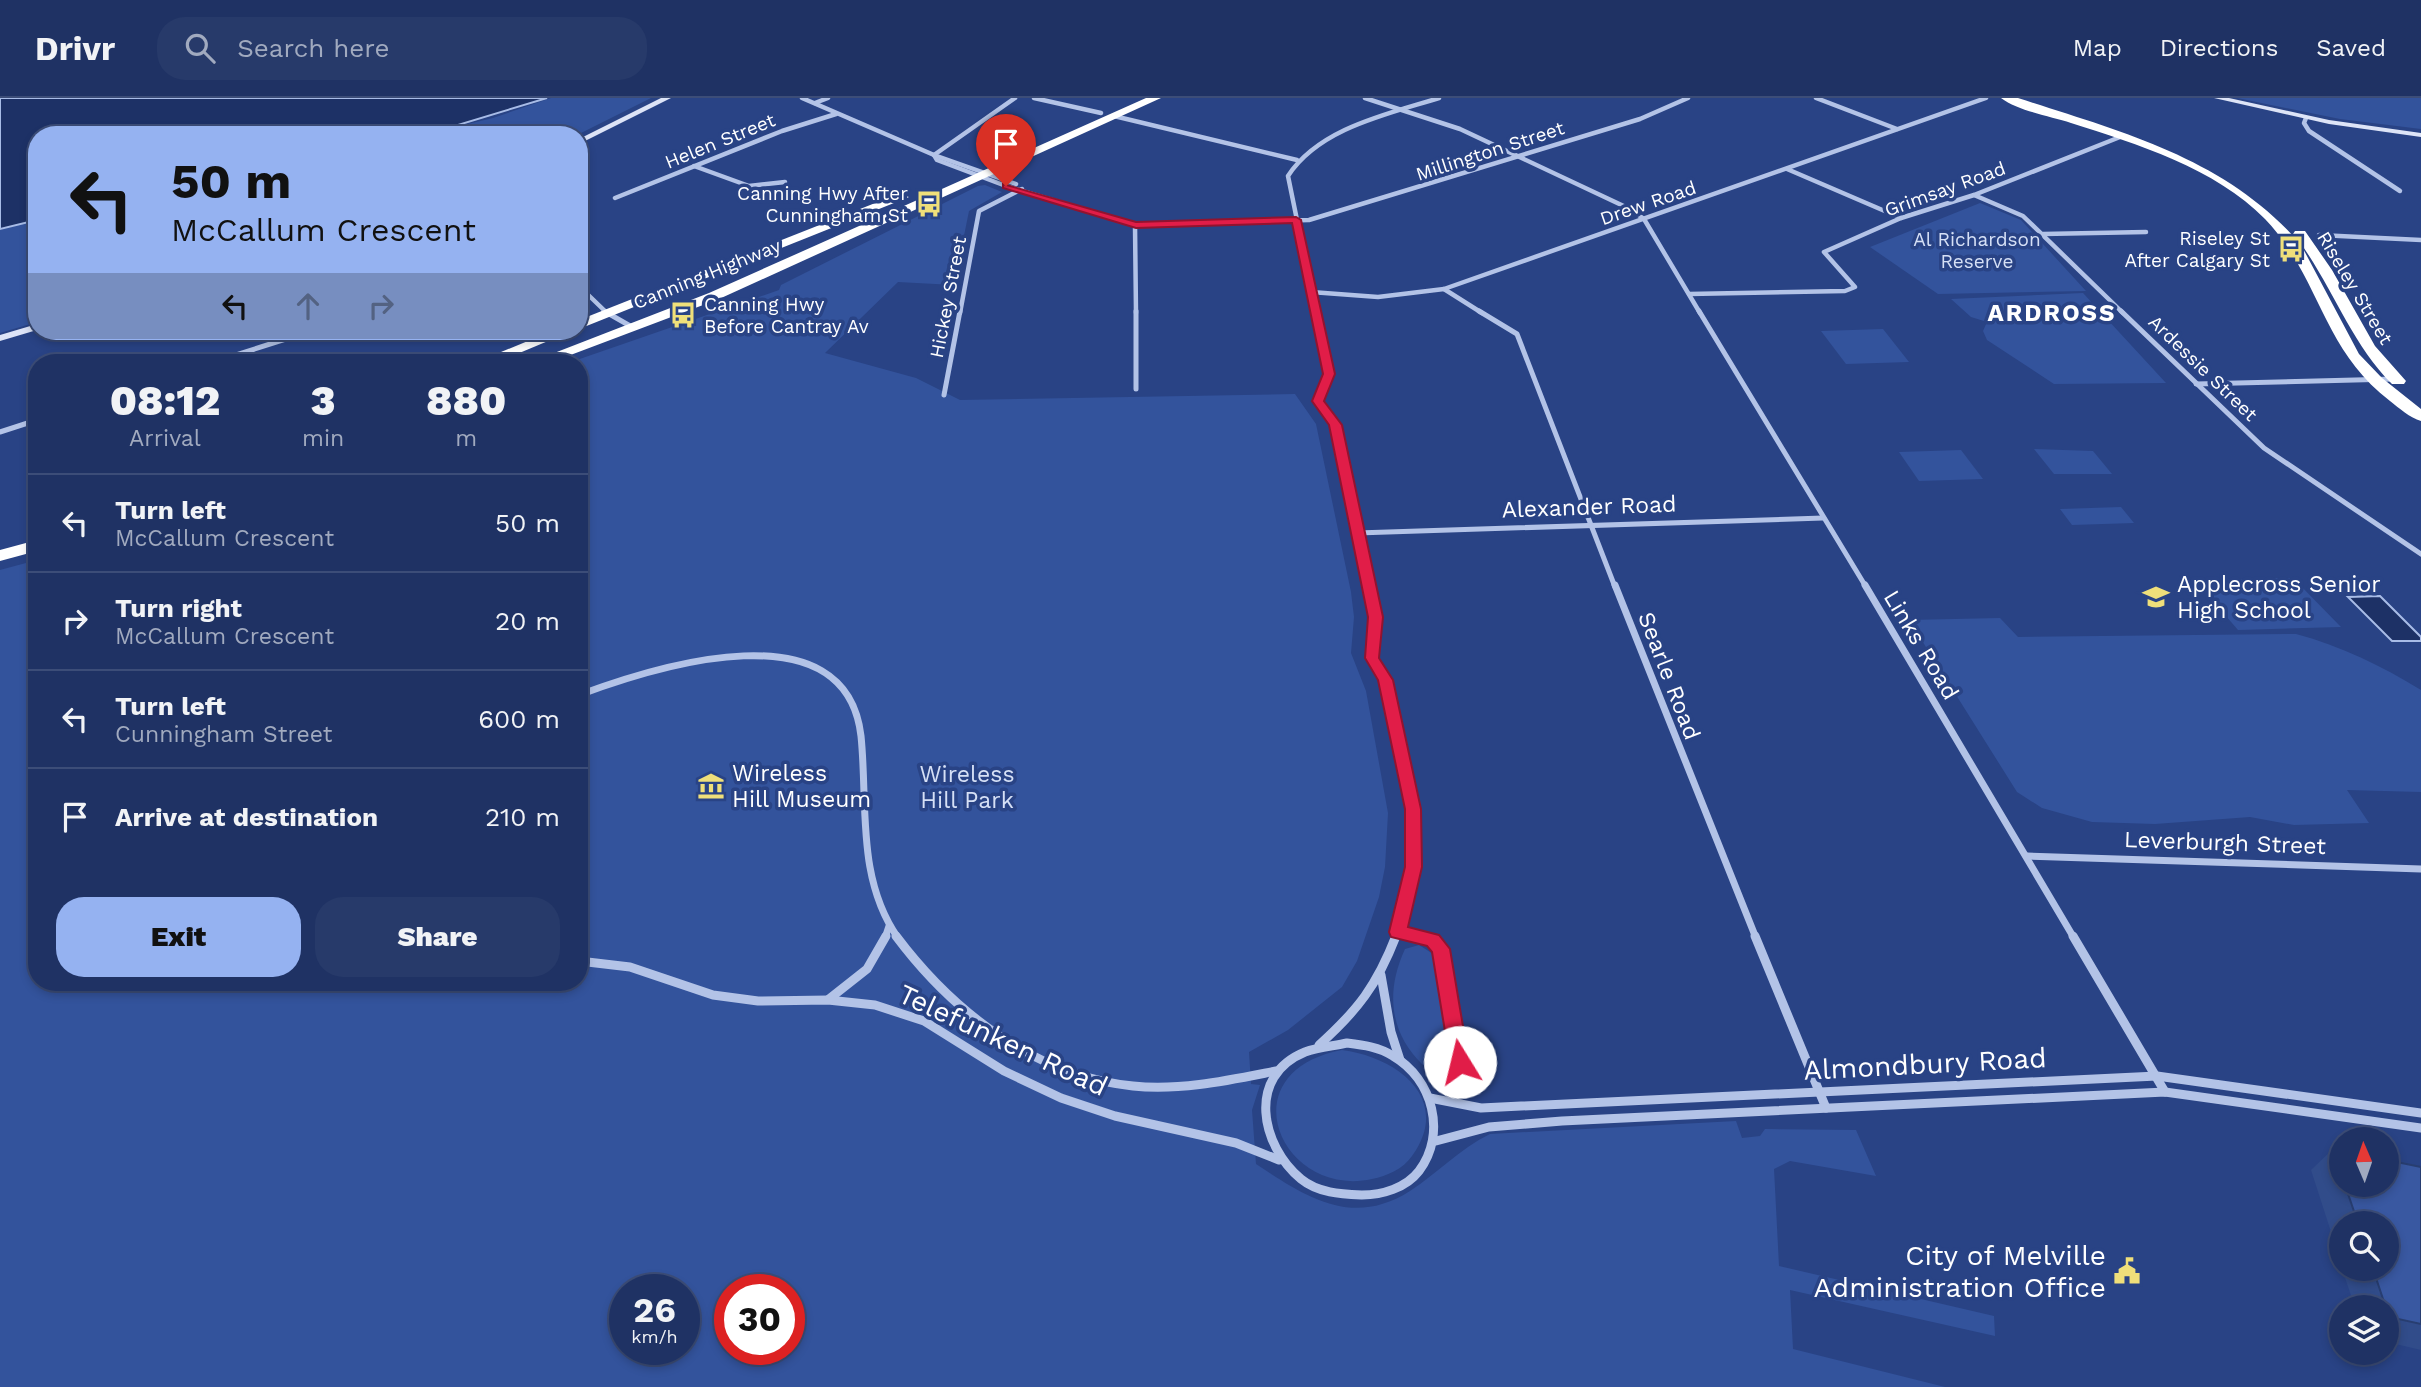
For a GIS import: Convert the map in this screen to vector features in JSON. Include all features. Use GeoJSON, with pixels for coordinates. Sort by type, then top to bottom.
{"type":"FeatureCollection","features":[{"type":"Feature","properties":{"kind":"highway","name":"Canning Highway"},"geometry":{"type":"LineString","coordinates":[[560,354],[714,296],[1135,98]]}},
{"type":"Feature","properties":{"kind":"highway","name":"Canning Highway"},"geometry":{"type":"LineString","coordinates":[[588,322],[978,173],[1155,98]]}},
{"type":"Feature","properties":{"kind":"highway","name":"Riseley Street"},"geometry":{"type":"LineString","coordinates":[[2007,98],[2189,164],[2304,237],[2347,348],[2374,380],[2421,416]]}},
{"type":"Feature","properties":{"kind":"highway","name":"Riseley Street"},"geometry":{"type":"LineString","coordinates":[[2025,98],[2208,166],[2261,198],[2304,237],[2373,357],[2421,399]]}},
{"type":"Feature","properties":{"kind":"highway"},"geometry":{"type":"LineString","coordinates":[[506,354],[542,340]]}},
{"type":"Feature","properties":{"kind":"highway"},"geometry":{"type":"LineString","coordinates":[[0,545],[28,537]]}},
{"type":"Feature","properties":{"kind":"highway"},"geometry":{"type":"LineString","coordinates":[[0,556],[28,548]]}},
{"type":"Feature","properties":{"kind":"street"},"geometry":{"type":"LineString","coordinates":[[588,138],[667,98]]}},
{"type":"Feature","properties":{"kind":"street"},"geometry":{"type":"LineString","coordinates":[[802,98],[934,155],[1022,189]]}},
{"type":"Feature","properties":{"kind":"street"},"geometry":{"type":"LineString","coordinates":[[814,103],[828,98]]}},
{"type":"Feature","properties":{"kind":"street"},"geometry":{"type":"LineString","coordinates":[[934,155],[1015,98]]}},
{"type":"Feature","properties":{"kind":"street"},"geometry":{"type":"LineString","coordinates":[[1034,98],[1101,113]]}},
{"type":"Feature","properties":{"kind":"street"},"geometry":{"type":"LineString","coordinates":[[1366,98],[1460,129],[1630,209],[1644,219]]}},
{"type":"Feature","properties":{"kind":"street"},"geometry":{"type":"LineString","coordinates":[[1319,1045],[1347,1043],[1374,1047],[1400,1060],[1420,1081],[1430,1098],[1436,1121],[1436,1141],[1416,1174],[1396,1188],[1373,1195],[1339,1195],[1306,1182],[1279,1160],[1269,1141],[1264,1116],[1266,1095],[1276,1071],[1294,1057],[1319,1045],[1344,1022],[1381,975],[1398,932],[1413,867],[1413,809],[1386,680],[1372,658],[1375,617],[1335,425],[1318,401],[1329,374],[1288,176],[1297,160],[1347,131],[1439,98]]}},
{"type":"Feature","properties":{"kind":"street","name":"Millington Street"},"geometry":{"type":"LineString","coordinates":[[1022,189],[1136,225],[1296,220],[1332,215],[1640,119],[1688,98]]}},
{"type":"Feature","properties":{"kind":"street"},"geometry":{"type":"LineString","coordinates":[[1816,98],[1898,129]]}},
{"type":"Feature","properties":{"kind":"street","name":"Drew Road"},"geometry":{"type":"LineString","coordinates":[[1311,292],[1327,295],[1420,293],[1444,289],[1986,98]]}},
{"type":"Feature","properties":{"kind":"street"},"geometry":{"type":"LineString","coordinates":[[2218,98],[2306,118],[2421,135]]}},
{"type":"Feature","properties":{"kind":"street","name":"Helen Street"},"geometry":{"type":"LineString","coordinates":[[615,198],[782,131],[838,113]]}},
{"type":"Feature","properties":{"kind":"street"},"geometry":{"type":"LineString","coordinates":[[1114,116],[1297,160]]}},
{"type":"Feature","properties":{"kind":"street"},"geometry":{"type":"LineString","coordinates":[[2306,118],[2305,125],[2309,131],[2400,191]]}},
{"type":"Feature","properties":{"kind":"street","name":"Grimsay Road"},"geometry":{"type":"LineString","coordinates":[[1689,294],[1845,291],[1855,287],[1824,252],[1901,218],[1974,195],[2120,137]]}},
{"type":"Feature","properties":{"kind":"street"},"geometry":{"type":"LineString","coordinates":[[934,155],[937,160],[1022,189]]}},
{"type":"Feature","properties":{"kind":"street"},"geometry":{"type":"LineString","coordinates":[[694,166],[735,184],[773,187],[785,182]]}},
{"type":"Feature","properties":{"kind":"street"},"geometry":{"type":"LineString","coordinates":[[1787,169],[1901,218]]}},
{"type":"Feature","properties":{"kind":"street","name":"Hickey Street"},"geometry":{"type":"LineString","coordinates":[[944,395],[979,211],[1022,189]]}},
{"type":"Feature","properties":{"kind":"street","name":"Ardessie Street"},"geometry":{"type":"LineString","coordinates":[[1974,195],[2018,213],[2276,457],[2421,554]]}},
{"type":"Feature","properties":{"kind":"street","name":"Links Road"},"geometry":{"type":"LineString","coordinates":[[1644,219],[2027,856],[2165,1092]]}},
{"type":"Feature","properties":{"kind":"street"},"geometry":{"type":"LineString","coordinates":[[1136,225],[1136,389]]}},
{"type":"Feature","properties":{"kind":"street"},"geometry":{"type":"LineString","coordinates":[[2042,234],[2146,233]]}},
{"type":"Feature","properties":{"kind":"street"},"geometry":{"type":"LineString","coordinates":[[2304,237],[2421,240]]}},
{"type":"Feature","properties":{"kind":"street","name":"Searle Road"},"geometry":{"type":"LineString","coordinates":[[1444,289],[1517,334],[1683,760],[1826,1108]]}},
{"type":"Feature","properties":{"kind":"street"},"geometry":{"type":"LineString","coordinates":[[588,295],[608,314],[632,327]]}},
{"type":"Feature","properties":{"kind":"street"},"geometry":{"type":"LineString","coordinates":[[0,338],[28,330]]}},
{"type":"Feature","properties":{"kind":"street"},"geometry":{"type":"LineString","coordinates":[[239,354],[283,340]]}},
{"type":"Feature","properties":{"kind":"street"},"geometry":{"type":"LineString","coordinates":[[2196,384],[2396,379]]}},
{"type":"Feature","properties":{"kind":"street"},"geometry":{"type":"LineString","coordinates":[[0,432],[28,423]]}},
{"type":"Feature","properties":{"kind":"street","name":"Alexander Road"},"geometry":{"type":"LineString","coordinates":[[1357,533],[1823,518]]}},
{"type":"Feature","properties":{"kind":"street","name":"Telefunken Road"},"geometry":{"type":"LineString","coordinates":[[588,692],[659,668],[720,659],[796,660],[817,667],[842,685],[856,710],[864,828],[872,873],[890,926],[963,1010],[1021,1049],[1073,1073],[1131,1085],[1176,1087],[1276,1071]]}},
{"type":"Feature","properties":{"kind":"street","name":"Leverburgh Street"},"geometry":{"type":"LineString","coordinates":[[2027,856],[2421,869]]}},
{"type":"Feature","properties":{"kind":"street"},"geometry":{"type":"LineString","coordinates":[[828,1000],[862,976],[874,962],[890,926]]}},
{"type":"Feature","properties":{"kind":"street"},"geometry":{"type":"LineString","coordinates":[[1398,932],[1433,940],[1441,949],[1460,1062]]}},
{"type":"Feature","properties":{"kind":"street","name":"Telefunken Road"},"geometry":{"type":"LineString","coordinates":[[588,962],[630,967],[713,995],[758,1001],[828,1000],[875,1005],[924,1021],[1004,1072],[1061,1098],[1115,1116],[1236,1143],[1279,1160]]}},
{"type":"Feature","properties":{"kind":"street"},"geometry":{"type":"LineString","coordinates":[[1381,975],[1391,1032],[1400,1060]]}},
{"type":"Feature","properties":{"kind":"street","name":"Almondbury Road"},"geometry":{"type":"LineString","coordinates":[[1430,1098],[1481,1108],[2157,1076],[2421,1113]]}},
{"type":"Feature","properties":{"kind":"street","name":"Almondbury Road"},"geometry":{"type":"LineString","coordinates":[[1436,1141],[1489,1127],[1562,1121],[2165,1092],[2421,1128]]}},
{"type":"Feature","properties":{"kind":"green space"},"geometry":{"type":"Polygon","coordinates":[[[551,98],[651,98],[588,130],[588,126],[459,126],[493,118],[551,98]]]}},
{"type":"Feature","properties":{"kind":"green space"},"geometry":{"type":"Polygon","coordinates":[[[2237,98],[2421,98],[2421,129],[2340,119],[2237,98]]]}},
{"type":"Feature","properties":{"kind":"green space","name":"Wireless Hill Park"},"geometry":{"type":"Polygon","coordinates":[[[985,185],[1002,192],[969,211],[954,285],[898,282],[825,353],[916,378],[960,400],[1295,394],[1316,424],[1351,592],[1354,617],[1351,653],[1366,691],[1388,813],[1385,867],[1379,897],[1357,961],[1342,987],[1288,1030],[1249,1052],[1251,1084],[1260,1085],[1252,1110],[1256,1164],[1311,1197],[1330,1204],[1368,1207],[1389,1202],[1410,1191],[1468,1147],[1490,1134],[1736,1121],[1742,1138],[1760,1136],[1765,1129],[1856,1130],[1876,1176],[1790,1161],[1774,1169],[1779,1266],[1994,1316],[1995,1336],[1790,1290],[1793,1349],[1945,1387],[0,1387],[0,570],[28,562],[28,991],[588,991],[588,356],[779,290],[781,285],[978,186],[985,185]]]}},
{"type":"Feature","properties":{"kind":"green space","name":"Al Richardson Reserve"},"geometry":{"type":"Polygon","coordinates":[[[1980,203],[2021,220],[2086,291],[1938,294],[1870,247],[1980,203]]]}},
{"type":"Feature","properties":{"kind":"green space"},"geometry":{"type":"Polygon","coordinates":[[[28,222],[28,325],[0,333],[0,230],[28,222]]]}},
{"type":"Feature","properties":{"kind":"green space"},"geometry":{"type":"Polygon","coordinates":[[[2083,293],[2166,383],[2054,384],[1987,340],[1983,331],[1987,322],[1971,317],[1951,299],[2083,293]]]}},
{"type":"Feature","properties":{"kind":"green space"},"geometry":{"type":"Polygon","coordinates":[[[1883,329],[1909,362],[1846,364],[1821,331],[1883,329]]]}},
{"type":"Feature","properties":{"kind":"green space"},"geometry":{"type":"Polygon","coordinates":[[[2034,449],[2093,451],[2112,474],[2054,474],[2034,449]]]}},
{"type":"Feature","properties":{"kind":"green space"},"geometry":{"type":"Polygon","coordinates":[[[1961,450],[1983,479],[1919,481],[1899,452],[1961,450]]]}},
{"type":"Feature","properties":{"kind":"green space"},"geometry":{"type":"Polygon","coordinates":[[[2121,507],[2134,523],[2072,525],[2060,509],[2121,507]]]}},
{"type":"Feature","properties":{"kind":"green space"},"geometry":{"type":"Polygon","coordinates":[[[2293,578],[2341,627],[2238,630],[2195,580],[2293,578]]]}},
{"type":"Feature","properties":{"kind":"green space"},"geometry":{"type":"Polygon","coordinates":[[[2000,618],[2018,637],[2296,634],[2345,651],[2421,690],[2421,792],[2347,790],[2369,823],[2294,825],[2250,817],[2155,824],[2092,822],[2042,808],[2017,792],[1909,620],[2000,618]]]}},
{"type":"Feature","properties":{"kind":"green space"},"geometry":{"type":"Polygon","coordinates":[[[1419,945],[1433,954],[1450,1046],[1470,1057],[1477,1096],[1453,1086],[1416,1058],[1404,1040],[1396,1020],[1393,998],[1396,974],[1405,949],[1419,945]]]}},
{"type":"Feature","properties":{"kind":"green space"},"geometry":{"type":"Polygon","coordinates":[[[1342,1050],[1362,1054],[1399,1072],[1413,1084],[1422,1099],[1426,1116],[1423,1135],[1408,1161],[1383,1176],[1340,1180],[1313,1170],[1292,1153],[1279,1130],[1277,1106],[1285,1082],[1306,1063],[1342,1050]]]}},
{"type":"Feature","properties":{"kind":"shaded area"},"geometry":{"type":"Polygon","coordinates":[[[0,98],[547,98],[455,126],[28,126],[28,222],[0,229],[0,98]]]}},
{"type":"Feature","properties":{"kind":"shaded area"},"geometry":{"type":"Polygon","coordinates":[[[2380,596],[2421,637],[2421,641],[2392,641],[2348,597],[2380,596]]]}},
{"type":"Feature","properties":{"kind":"building"},"geometry":{"type":"Polygon","coordinates":[[[2399,1162],[2421,1167],[2421,1324],[2399,1319],[2399,1295],[2382,1295],[2377,1281],[2399,1281],[2399,1211],[2354,1211],[2349,1197],[2399,1197],[2399,1162]]]}},
{"type":"Feature","properties":{"kind":"place","name":"Canning Hwy After Cunningham St"},"geometry":{"type":"Point","coordinates":[929,204]}},
{"type":"Feature","properties":{"kind":"place","name":"Riseley St After Calgary St"},"geometry":{"type":"Point","coordinates":[2291,249]}},
{"type":"Feature","properties":{"kind":"place","name":"Canning Hwy Before Cantray Av"},"geometry":{"type":"Point","coordinates":[683,315]}},
{"type":"Feature","properties":{"kind":"place","name":"Applecross Senior High School"},"geometry":{"type":"Point","coordinates":[2156,597]}},
{"type":"Feature","properties":{"kind":"place","name":"Wireless Hill Museum"},"geometry":{"type":"Point","coordinates":[711,786]}},
{"type":"Feature","properties":{"kind":"place","name":"City of Melville Administration Office"},"geometry":{"type":"Point","coordinates":[2127,1271]}},
{"type":"Feature","properties":{"kind":"district","name":"ARDROSS"},"geometry":{"type":"Point","coordinates":[2052,313]}},
{"type":"Feature","properties":{"kind":"route"},"geometry":{"type":"LineString","coordinates":[[1006,186],[1136,225],[1296,220],[1329,374],[1318,401],[1335,425],[1375,617],[1372,658],[1386,680],[1413,809],[1413,867],[1398,932],[1433,940],[1441,949],[1460,1062]]}}]}
